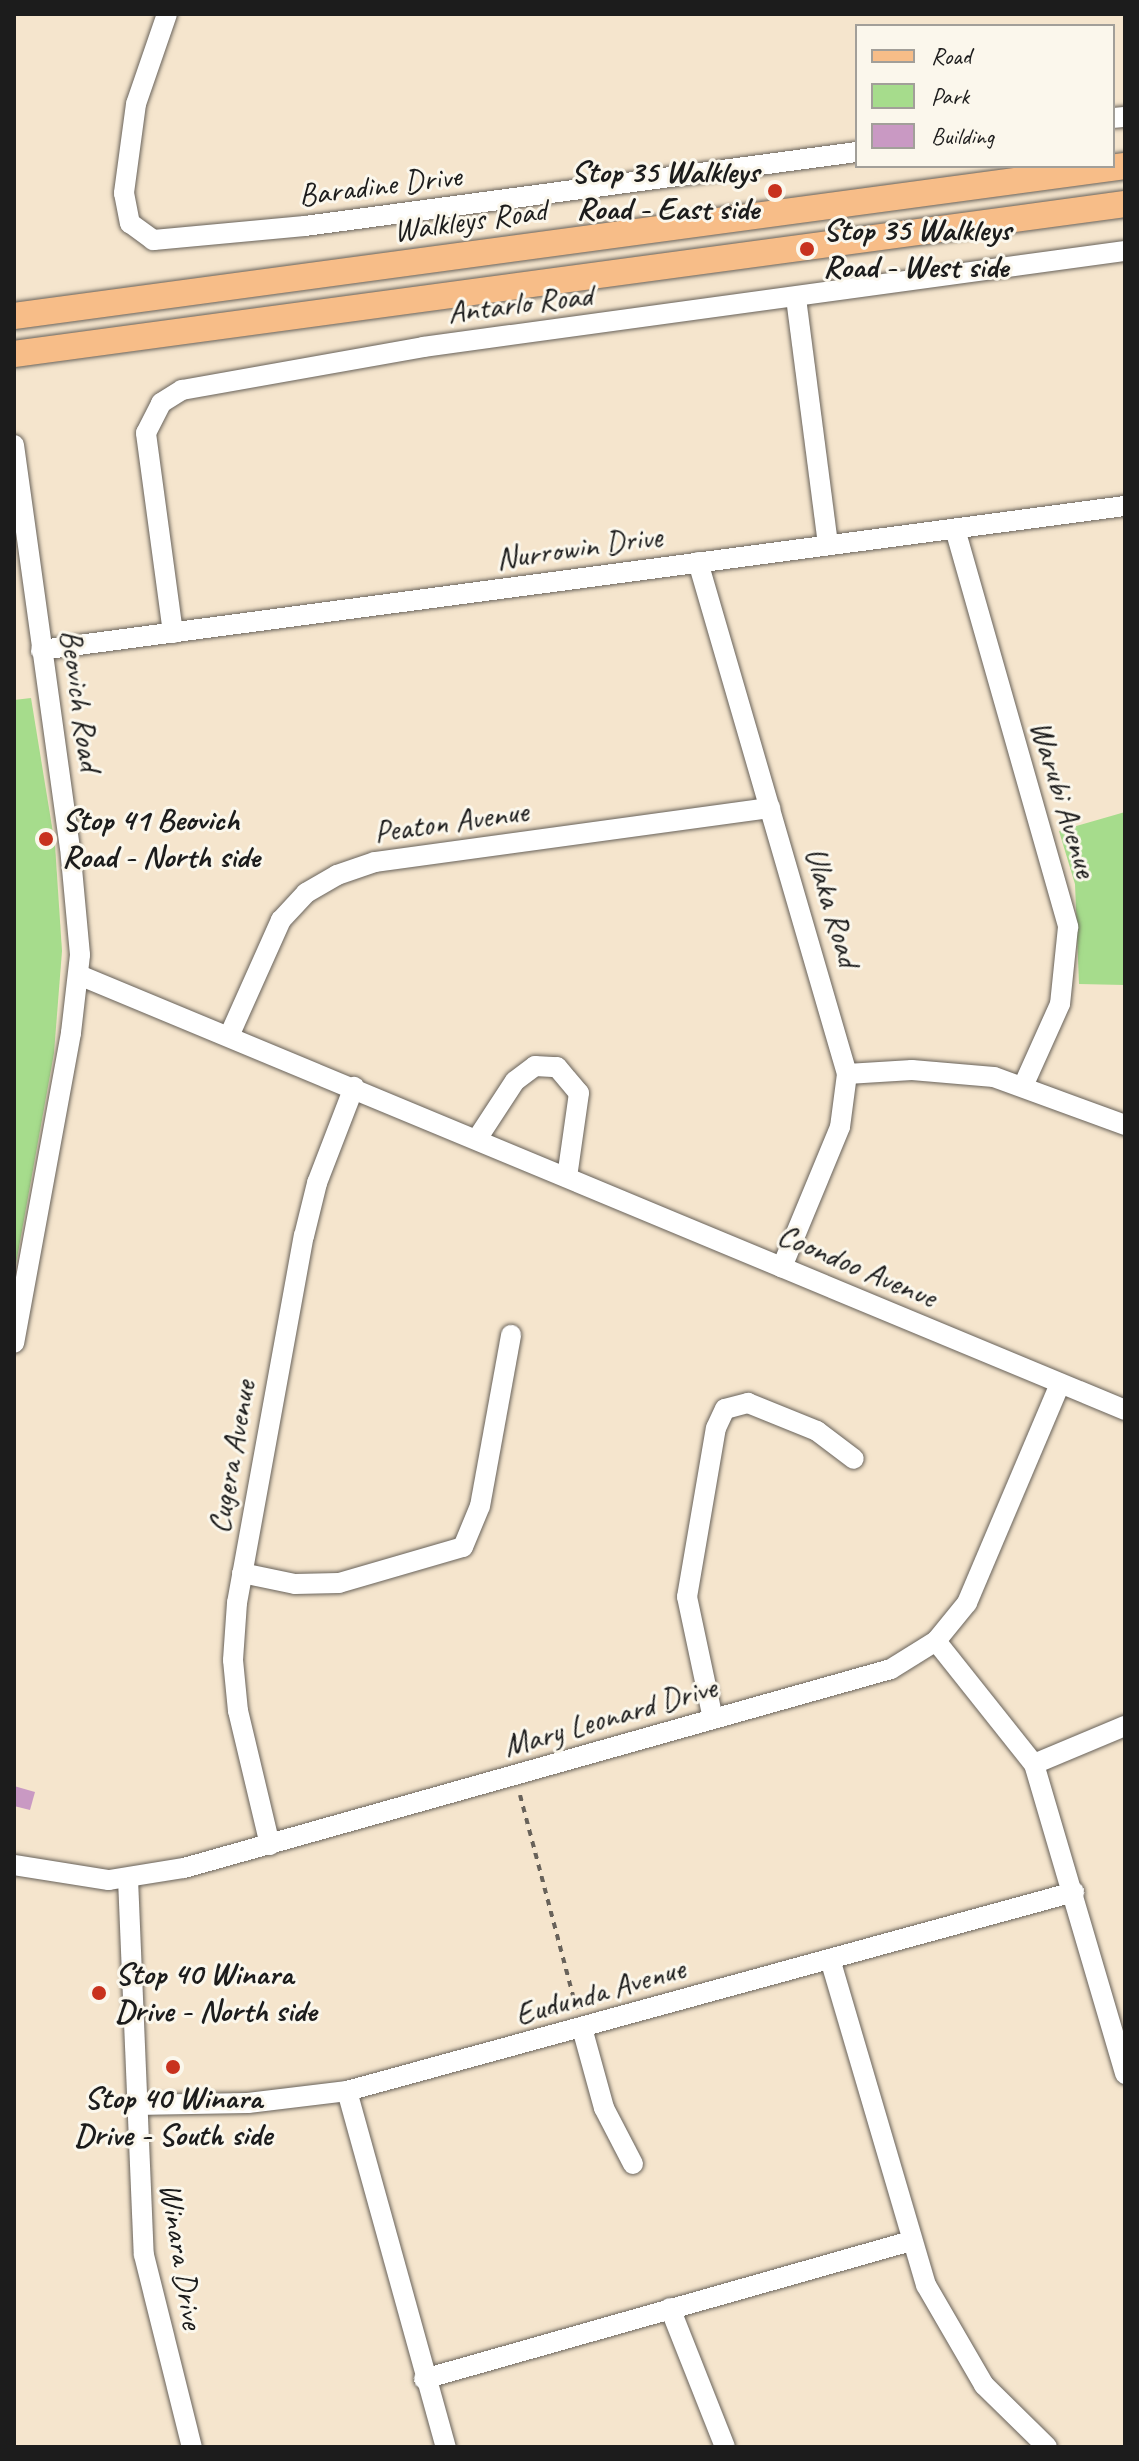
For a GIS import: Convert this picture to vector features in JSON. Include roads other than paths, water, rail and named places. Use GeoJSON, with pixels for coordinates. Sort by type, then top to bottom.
{"type":"FeatureCollection","features":[{"type":"Feature","properties":{"kind":"main road","name":"Walkleys Road"},"geometry":{"type":"LineString","coordinates":[[14,316],[1110,168]]}},
{"type":"Feature","properties":{"kind":"main road"},"geometry":{"type":"LineString","coordinates":[[14,354],[1125,204]]}},
{"type":"Feature","properties":{"kind":"street","name":"Baradine Drive"},"geometry":{"type":"LineString","coordinates":[[167,14],[136,104],[124,193],[130,223],[153,240],[305,226],[855,152]]}},
{"type":"Feature","properties":{"kind":"street","name":"Antarlo Road"},"geometry":{"type":"LineString","coordinates":[[173,633],[146,433],[155,411],[171,395],[376,354],[1125,251]]}},
{"type":"Feature","properties":{"kind":"street"},"geometry":{"type":"LineString","coordinates":[[796,298],[828,544]]}},
{"type":"Feature","properties":{"kind":"street","name":"Beovich Road"},"geometry":{"type":"LineString","coordinates":[[14,445],[20,538],[41,650],[75,885],[79,975],[14,1343]]}},
{"type":"Feature","properties":{"kind":"street","name":"Nurrowin Drive"},"geometry":{"type":"LineString","coordinates":[[41,650],[1125,506]]}},
{"type":"Feature","properties":{"kind":"street","name":"Warubi Avenue"},"geometry":{"type":"LineString","coordinates":[[955,529],[1068,927],[1060,1004],[1024,1084]]}},
{"type":"Feature","properties":{"kind":"street","name":"Ulaka Road"},"geometry":{"type":"LineString","coordinates":[[698,562],[847,1074],[840,1127],[782,1267]]}},
{"type":"Feature","properties":{"kind":"street","name":"Peaton Avenue"},"geometry":{"type":"LineString","coordinates":[[230,1034],[281,920],[306,893],[344,872],[375,862],[770,808]]}},
{"type":"Feature","properties":{"kind":"street","name":"Coondoo Avenue"},"geometry":{"type":"LineString","coordinates":[[79,975],[230,1034],[1125,1410]]}},
{"type":"Feature","properties":{"kind":"street"},"geometry":{"type":"LineString","coordinates":[[477,1139],[515,1081],[535,1066],[557,1067],[579,1093],[567,1177]]}},
{"type":"Feature","properties":{"kind":"street"},"geometry":{"type":"LineString","coordinates":[[847,1074],[940,1071],[1024,1084],[1125,1125]]}},
{"type":"Feature","properties":{"kind":"street","name":"Cugera Avenue"},"geometry":{"type":"LineString","coordinates":[[270,1845],[234,1687],[242,1573],[304,1236],[317,1183],[354,1087]]}},
{"type":"Feature","properties":{"kind":"street"},"geometry":{"type":"LineString","coordinates":[[242,1573],[295,1584],[339,1583],[463,1547],[480,1506],[511,1335]]}},
{"type":"Feature","properties":{"kind":"street","name":"Mary Leonard Drive"},"geometry":{"type":"LineString","coordinates":[[14,1865],[85,1878],[128,1879],[270,1845],[875,1676],[936,1641],[974,1589],[1060,1384]]}},
{"type":"Feature","properties":{"kind":"street"},"geometry":{"type":"LineString","coordinates":[[713,1719],[687,1597],[716,1428],[725,1409],[748,1403],[817,1431],[854,1459]]}},
{"type":"Feature","properties":{"kind":"street"},"geometry":{"type":"LineString","coordinates":[[936,1641],[1034,1764],[1123,2061]]}},
{"type":"Feature","properties":{"kind":"street"},"geometry":{"type":"LineString","coordinates":[[1034,1764],[1125,1726]]}},
{"type":"Feature","properties":{"kind":"street","name":"Winara Drive"},"geometry":{"type":"LineString","coordinates":[[128,1879],[135,2105],[144,2255],[192,2447]]}},
{"type":"Feature","properties":{"kind":"street","name":"Eudunda Avenue"},"geometry":{"type":"LineString","coordinates":[[135,2105],[248,2103],[347,2091],[1074,1892]]}},
{"type":"Feature","properties":{"kind":"street"},"geometry":{"type":"LineString","coordinates":[[830,1959],[911,2241],[940,2315],[967,2361],[1000,2404],[1047,2447]]}},
{"type":"Feature","properties":{"kind":"street"},"geometry":{"type":"LineString","coordinates":[[582,2028],[604,2108],[633,2164]]}},
{"type":"Feature","properties":{"kind":"street"},"geometry":{"type":"LineString","coordinates":[[347,2091],[424,2379],[446,2447]]}},
{"type":"Feature","properties":{"kind":"street"},"geometry":{"type":"LineString","coordinates":[[424,2379],[911,2241]]}},
{"type":"Feature","properties":{"kind":"street"},"geometry":{"type":"LineString","coordinates":[[670,2308],[725,2447]]}},
{"type":"Feature","properties":{"kind":"place","name":"Stop 35 Walkleys Road - East side"},"geometry":{"type":"Point","coordinates":[775,191]}},
{"type":"Feature","properties":{"kind":"place","name":"Stop 35 Walkleys Road - West side"},"geometry":{"type":"Point","coordinates":[807,249]}},
{"type":"Feature","properties":{"kind":"place","name":"Stop 41 Beovich Road - North side"},"geometry":{"type":"Point","coordinates":[46,839]}},
{"type":"Feature","properties":{"kind":"place","name":"Stop 40 Winara Drive - North side"},"geometry":{"type":"Point","coordinates":[99,1993]}},
{"type":"Feature","properties":{"kind":"place","name":"Stop 40 Winara Drive - South side"},"geometry":{"type":"Point","coordinates":[173,2067]}}]}
